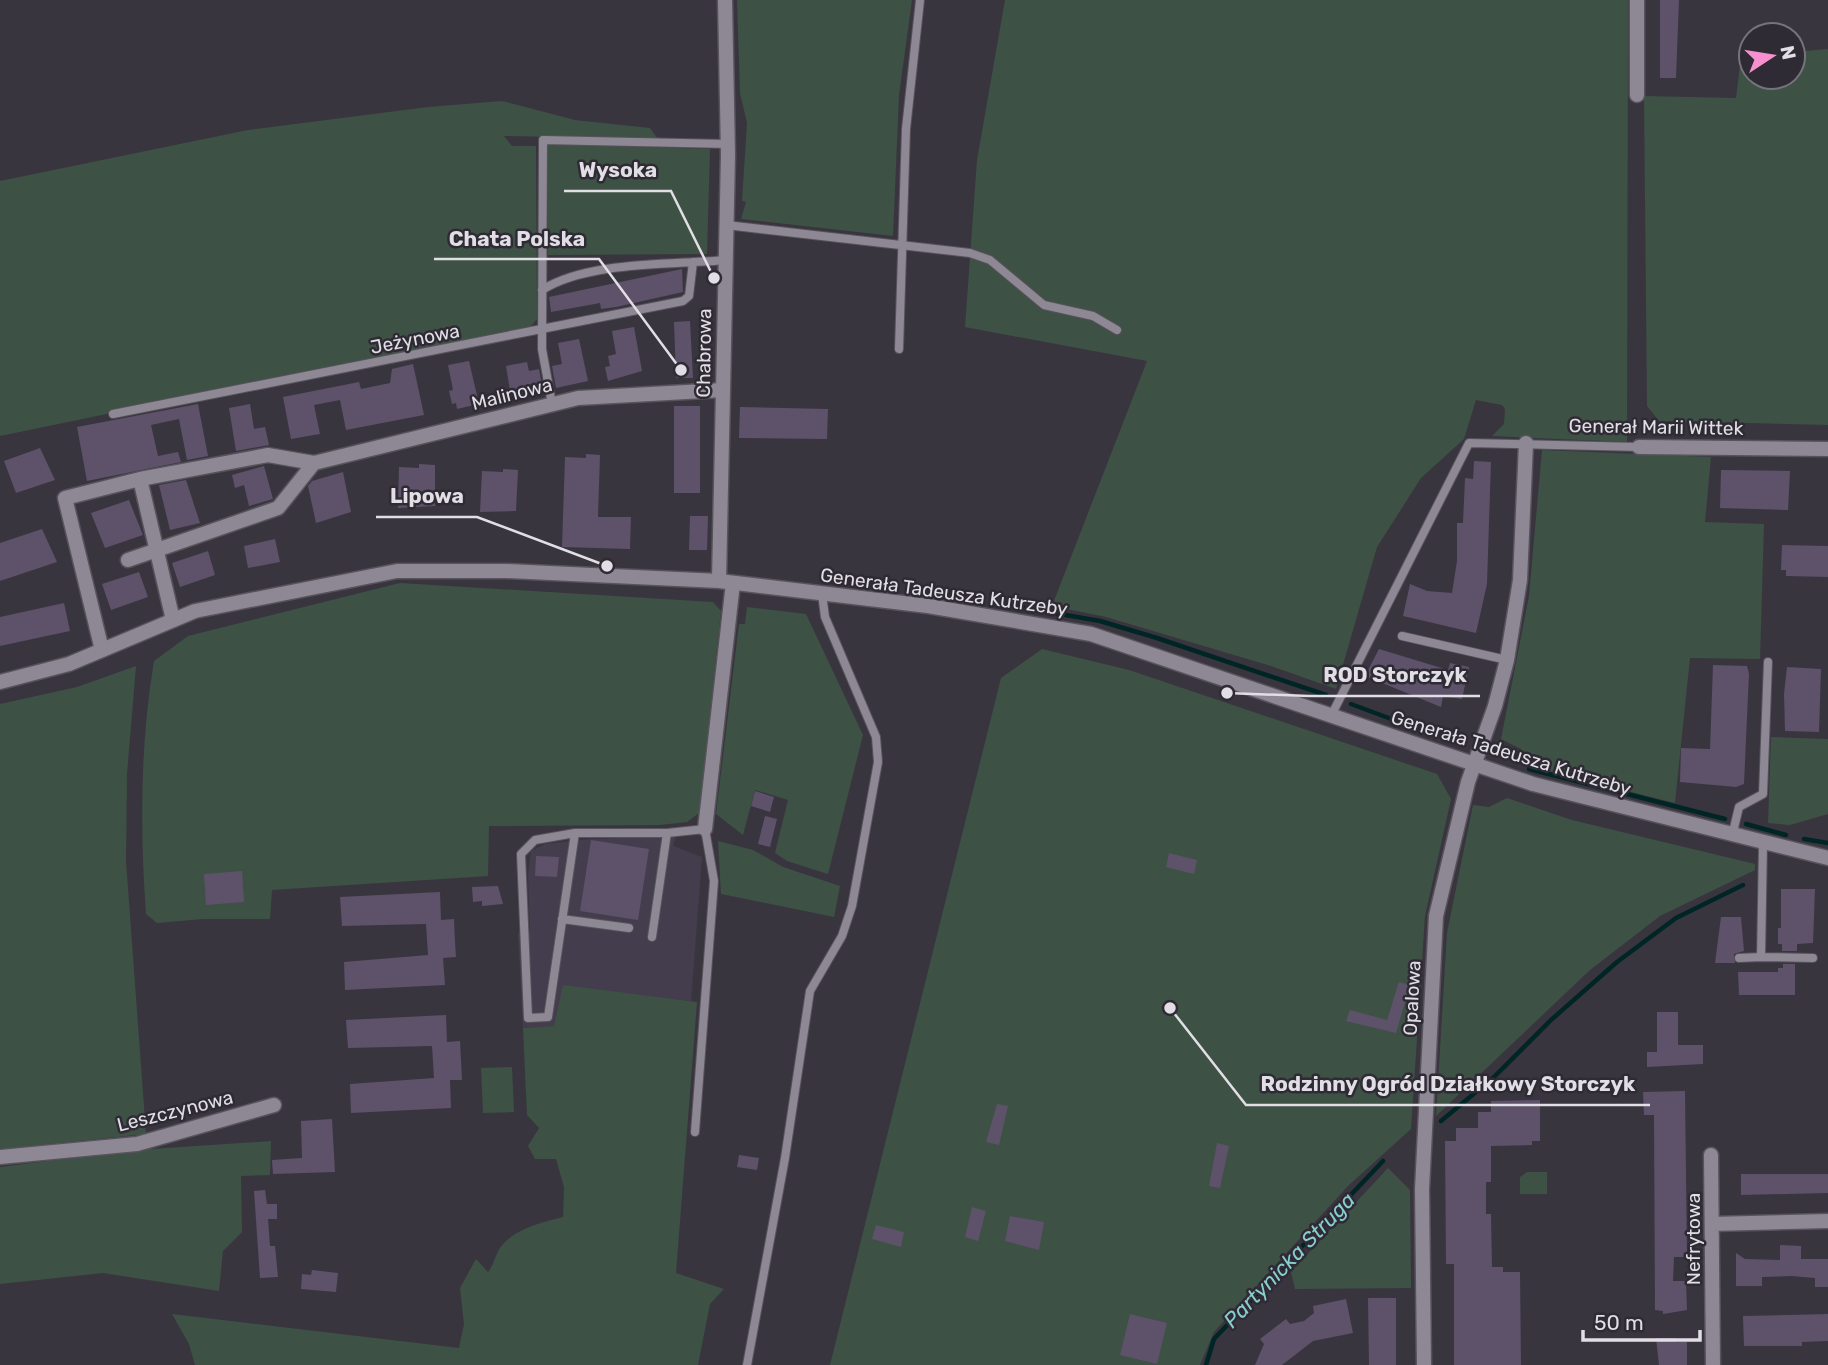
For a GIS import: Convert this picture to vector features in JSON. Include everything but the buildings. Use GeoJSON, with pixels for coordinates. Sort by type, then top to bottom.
{"type":"FeatureCollection","features":[{"type":"Feature","properties":{"kind":"street","name":"Chabrowa"},"geometry":{"type":"LineString","coordinates":[[705,829],[729,583],[723,390],[728,144],[725,0]]}},
{"type":"Feature","properties":{"kind":"street"},"geometry":{"type":"LineString","coordinates":[[1637,0],[1637,95]]}},
{"type":"Feature","properties":{"kind":"street","name":"Malinowa"},"geometry":{"type":"LineString","coordinates":[[102,650],[65,498],[140,479],[268,455],[314,463],[552,404],[618,394],[723,390]]}},
{"type":"Feature","properties":{"kind":"street","name":"Opalowa"},"geometry":{"type":"LineString","coordinates":[[1424,1365],[1422,1189],[1436,916],[1474,764],[1495,706],[1507,660],[1520,580],[1526,443]]}},
{"type":"Feature","properties":{"kind":"street","name":"Generał Marii Wittek"},"geometry":{"type":"LineString","coordinates":[[1639,447],[1828,449]]}},
{"type":"Feature","properties":{"kind":"street"},"geometry":{"type":"LineString","coordinates":[[128,560],[278,508],[314,463]]}},
{"type":"Feature","properties":{"kind":"street"},"geometry":{"type":"LineString","coordinates":[[140,479],[173,620]]}},
{"type":"Feature","properties":{"kind":"street","name":"Generała Tadeusza Kutrzeby"},"geometry":{"type":"LineString","coordinates":[[0,682],[57,668],[173,620],[229,602],[397,571],[506,571],[729,583],[928,606],[1069,628],[1142,649],[1533,784],[1828,858]]}},
{"type":"Feature","properties":{"kind":"street","name":"Leszczynowa"},"geometry":{"type":"LineString","coordinates":[[0,1157],[137,1144],[274,1105]]}},
{"type":"Feature","properties":{"kind":"street","name":"Nefrytowa"},"geometry":{"type":"LineString","coordinates":[[1711,1155],[1713,1365]]}},
{"type":"Feature","properties":{"kind":"street"},"geometry":{"type":"LineString","coordinates":[[1712,1224],[1828,1220]]}},
{"type":"Feature","properties":{"kind":"lane"},"geometry":{"type":"LineString","coordinates":[[899,349],[906,129],[920,0]]}},
{"type":"Feature","properties":{"kind":"lane"},"geometry":{"type":"LineString","coordinates":[[552,404],[542,349],[542,140],[728,144]]}},
{"type":"Feature","properties":{"kind":"lane"},"geometry":{"type":"LineString","coordinates":[[726,225],[970,253],[990,260],[1044,305],[1093,316],[1117,330]]}},
{"type":"Feature","properties":{"kind":"lane"},"geometry":{"type":"LineString","coordinates":[[542,290],[559,279],[604,271],[726,260]]}},
{"type":"Feature","properties":{"kind":"lane","name":"Jeżynowa"},"geometry":{"type":"LineString","coordinates":[[113,414],[683,301],[689,296],[694,262]]}},
{"type":"Feature","properties":{"kind":"lane","name":"Generał Marii Wittek"},"geometry":{"type":"LineString","coordinates":[[1331,716],[1469,443],[1639,447]]}},
{"type":"Feature","properties":{"kind":"lane"},"geometry":{"type":"LineString","coordinates":[[747,1365],[785,1158],[810,991],[842,936],[852,906],[878,762],[876,737],[825,617],[822,594]]}},
{"type":"Feature","properties":{"kind":"lane"},"geometry":{"type":"LineString","coordinates":[[1402,636],[1507,660]]}},
{"type":"Feature","properties":{"kind":"lane"},"geometry":{"type":"LineString","coordinates":[[1732,836],[1739,807],[1763,794],[1768,662]]}},
{"type":"Feature","properties":{"kind":"lane"},"geometry":{"type":"LineString","coordinates":[[575,833],[548,1017],[528,1018],[522,854],[535,840],[575,833],[667,834],[705,829],[714,881],[695,1132]]}},
{"type":"Feature","properties":{"kind":"lane"},"geometry":{"type":"LineString","coordinates":[[652,937],[667,834]]}},
{"type":"Feature","properties":{"kind":"lane"},"geometry":{"type":"LineString","coordinates":[[1761,957],[1763,843]]}},
{"type":"Feature","properties":{"kind":"lane"},"geometry":{"type":"LineString","coordinates":[[562,919],[629,928]]}},
{"type":"Feature","properties":{"kind":"lane"},"geometry":{"type":"LineString","coordinates":[[1739,958],[1813,958]]}},
{"type":"Feature","properties":{"kind":"shaded area"},"geometry":{"type":"Polygon","coordinates":[[[676,836],[673,846],[702,857],[691,1001],[668,999],[554,1026],[523,1028],[518,933],[530,932],[528,875],[531,851],[545,844],[591,839],[676,836]]]}},
{"type":"Feature","properties":{"kind":"green space"},"geometry":{"type":"Polygon","coordinates":[[[737,0],[912,0],[899,95],[893,236],[741,219],[746,202],[742,201],[747,123],[740,93],[737,0]]]}},
{"type":"Feature","properties":{"kind":"green space"},"geometry":{"type":"Polygon","coordinates":[[[1005,0],[1628,0],[1627,442],[1492,436],[1504,424],[1505,409],[1502,405],[1476,400],[1464,439],[1421,478],[1377,547],[1336,689],[1271,666],[1106,617],[1052,606],[1147,361],[965,327],[977,160],[1005,0]]]}},
{"type":"Feature","properties":{"kind":"green space"},"geometry":{"type":"Polygon","coordinates":[[[1828,49],[1828,425],[1659,421],[1647,406],[1644,96],[1736,98],[1737,90],[1807,91],[1807,51],[1828,49]]]}},
{"type":"Feature","properties":{"kind":"green space"},"geometry":{"type":"Polygon","coordinates":[[[502,101],[575,120],[650,128],[658,139],[504,136],[512,146],[536,146],[537,319],[530,327],[0,436],[0,181],[248,130],[428,107],[502,101]]]}},
{"type":"Feature","properties":{"kind":"green space"},"geometry":{"type":"Polygon","coordinates":[[[547,144],[710,149],[707,254],[548,255],[547,144]]]}},
{"type":"Feature","properties":{"kind":"green space"},"geometry":{"type":"Polygon","coordinates":[[[1542,450],[1711,457],[1705,522],[1764,524],[1760,659],[1690,658],[1675,803],[1532,767],[1521,749],[1501,739],[1529,596],[1542,450]]]}},
{"type":"Feature","properties":{"kind":"green space"},"geometry":{"type":"Polygon","coordinates":[[[400,583],[713,602],[721,611],[699,813],[687,822],[660,825],[489,826],[488,876],[272,890],[270,919],[203,919],[157,923],[146,914],[142,819],[146,724],[154,661],[188,636],[400,583]]]}},
{"type":"Feature","properties":{"kind":"green space"},"geometry":{"type":"Polygon","coordinates":[[[747,607],[806,614],[863,735],[828,874],[787,861],[775,853],[788,800],[755,790],[743,835],[716,814],[739,624],[745,624],[747,607]]]}},
{"type":"Feature","properties":{"kind":"green space"},"geometry":{"type":"Polygon","coordinates":[[[1042,649],[1129,670],[1437,774],[1451,799],[1425,916],[1411,1129],[1349,1185],[1214,1332],[1200,1365],[830,1365],[1001,678],[1042,649]]]}},
{"type":"Feature","properties":{"kind":"green space"},"geometry":{"type":"Polygon","coordinates":[[[136,666],[127,774],[126,861],[146,1134],[0,1149],[0,704],[77,687],[136,666]]]}},
{"type":"Feature","properties":{"kind":"green space"},"geometry":{"type":"Polygon","coordinates":[[[1771,737],[1828,739],[1828,814],[1790,825],[1768,823],[1771,737]]]}},
{"type":"Feature","properties":{"kind":"green space"},"geometry":{"type":"Polygon","coordinates":[[[1507,798],[1572,820],[1755,864],[1755,870],[1660,916],[1590,970],[1436,1116],[1447,933],[1473,805],[1489,807],[1507,798]]]}},
{"type":"Feature","properties":{"kind":"green space"},"geometry":{"type":"Polygon","coordinates":[[[718,841],[753,850],[783,867],[840,886],[834,917],[721,894],[718,841]]]}},
{"type":"Feature","properties":{"kind":"green space"},"geometry":{"type":"Polygon","coordinates":[[[563,985],[697,1002],[676,1273],[724,1289],[710,1304],[698,1365],[195,1365],[189,1344],[172,1314],[459,1348],[464,1324],[460,1288],[476,1259],[488,1272],[506,1241],[529,1227],[563,1217],[564,1187],[556,1159],[535,1159],[528,1146],[539,1128],[527,1115],[523,1028],[554,1026],[563,985]]]}},
{"type":"Feature","properties":{"kind":"green space"},"geometry":{"type":"Polygon","coordinates":[[[512,1067],[514,1112],[483,1113],[481,1068],[512,1067]]]}},
{"type":"Feature","properties":{"kind":"green space"},"geometry":{"type":"Polygon","coordinates":[[[271,1141],[270,1175],[241,1176],[242,1232],[223,1251],[219,1291],[103,1273],[0,1284],[0,1167],[136,1150],[271,1141]]]}},
{"type":"Feature","properties":{"kind":"green space"},"geometry":{"type":"Polygon","coordinates":[[[1388,1168],[1410,1190],[1411,1288],[1295,1289],[1291,1272],[1388,1168]]]}},
{"type":"Feature","properties":{"kind":"green space"},"geometry":{"type":"Polygon","coordinates":[[[1527,1172],[1547,1172],[1547,1194],[1520,1194],[1520,1177],[1527,1172]]]}},
{"type":"Feature","properties":{"kind":"waterway"},"geometry":{"type":"LineString","coordinates":[[1020,607],[1100,621],[1326,695]]}},
{"type":"Feature","properties":{"kind":"waterway"},"geometry":{"type":"LineString","coordinates":[[1351,704],[1429,733]]}},
{"type":"Feature","properties":{"kind":"waterway"},"geometry":{"type":"LineString","coordinates":[[1529,769],[1725,819]]}},
{"type":"Feature","properties":{"kind":"waterway"},"geometry":{"type":"LineString","coordinates":[[1746,824],[1786,835]]}},
{"type":"Feature","properties":{"kind":"waterway"},"geometry":{"type":"LineString","coordinates":[[1804,839],[1828,843]]}},
{"type":"Feature","properties":{"kind":"waterway","name":"Partynicka Struga"},"geometry":{"type":"LineString","coordinates":[[1441,1121],[1494,1077],[1551,1020],[1617,962],[1676,918],[1743,885]]}},
{"type":"Feature","properties":{"kind":"waterway","name":"Partynicka Struga"},"geometry":{"type":"LineString","coordinates":[[1206,1365],[1214,1339],[1383,1161]]}},
{"type":"Feature","properties":{"kind":"place","name":"Wysoka"},"geometry":{"type":"Point","coordinates":[714,278]}},
{"type":"Feature","properties":{"kind":"place","name":"Chata Polska"},"geometry":{"type":"Point","coordinates":[681,370]}},
{"type":"Feature","properties":{"kind":"place","name":"Lipowa"},"geometry":{"type":"Point","coordinates":[607,566]}},
{"type":"Feature","properties":{"kind":"place","name":"ROD Storczyk"},"geometry":{"type":"Point","coordinates":[1227,693]}},
{"type":"Feature","properties":{"kind":"place","name":"Rodzinny Ogród Działkowy Storczyk"},"geometry":{"type":"Point","coordinates":[1170,1008]}}]}
